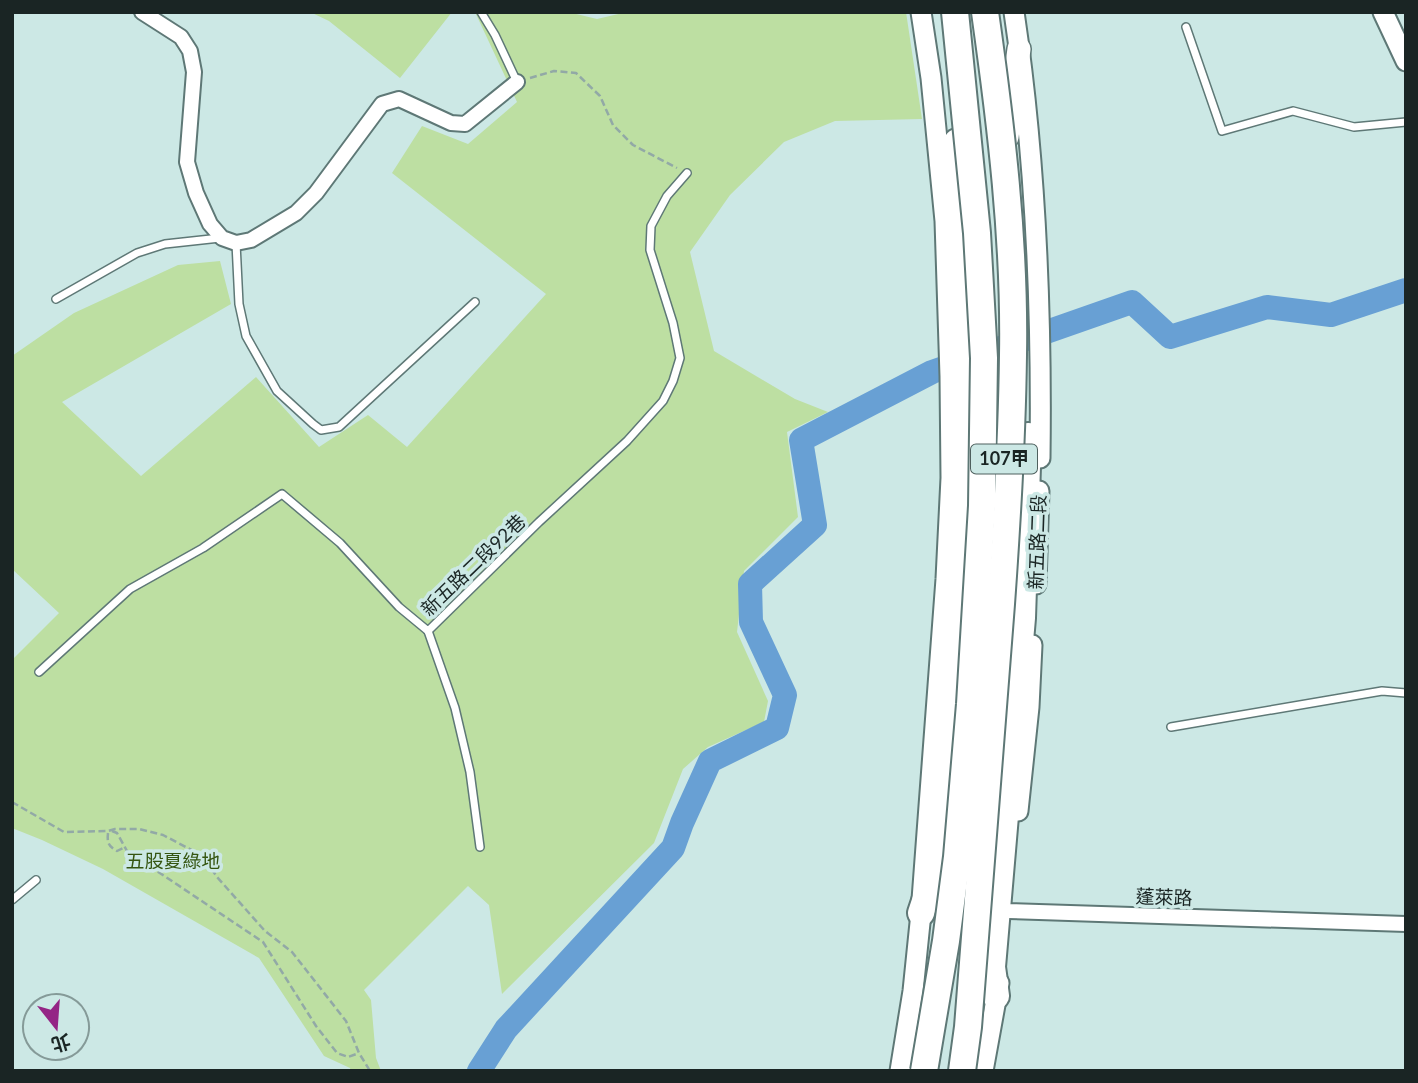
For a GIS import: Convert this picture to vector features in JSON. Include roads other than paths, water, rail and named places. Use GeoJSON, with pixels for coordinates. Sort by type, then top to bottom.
{"type":"FeatureCollection","features":[{"type":"Feature","properties":{"kind":"highway"},"geometry":{"type":"LineString","coordinates":[[921,913],[939,859],[968,512],[967,346],[953,12]]}},
{"type":"Feature","properties":{"kind":"highway"},"geometry":{"type":"LineString","coordinates":[[924,1071],[957,857],[982,506],[982,316],[972,177],[953,12]]}},
{"type":"Feature","properties":{"kind":"highway"},"geometry":{"type":"LineString","coordinates":[[962,1071],[968,1027],[1000,623],[1008,506],[1013,354],[1011,251],[995,80],[985,12]]}},
{"type":"Feature","properties":{"kind":"highway"},"geometry":{"type":"LineString","coordinates":[[990,12],[1005,80],[1019,180],[1024,248],[1028,436],[1022,618],[984,908],[996,996]]}},
{"type":"Feature","properties":{"kind":"main road","name":"107甲"},"geometry":{"type":"LineString","coordinates":[[900,1071],[913,991],[921,913],[944,619],[951,478],[945,221],[931,78],[921,12]]}},
{"type":"Feature","properties":{"kind":"main road","name":"新五路二段"},"geometry":{"type":"LineString","coordinates":[[962,12],[982,196],[990,358],[984,585],[984,908]]}},
{"type":"Feature","properties":{"kind":"main road","name":"新五路二段"},"geometry":{"type":"LineString","coordinates":[[978,12],[988,81],[1005,316],[1003,506],[984,908]]}},
{"type":"Feature","properties":{"kind":"main road","name":"新五路二段"},"geometry":{"type":"LineString","coordinates":[[935,1071],[984,908],[1029,707],[1038,542],[1041,389],[1037,227],[1030,139],[1014,12]]}},
{"type":"Feature","properties":{"kind":"main road"},"geometry":{"type":"LineString","coordinates":[[1383,12],[1406,61]]}},
{"type":"Feature","properties":{"kind":"main road"},"geometry":{"type":"LineString","coordinates":[[998,206],[1019,49]]}},
{"type":"Feature","properties":{"kind":"main road"},"geometry":{"type":"LineString","coordinates":[[983,1071],[996,996]]}},
{"type":"Feature","properties":{"kind":"main road","name":"新五路二段"},"geometry":{"type":"LineString","coordinates":[[949,1026],[951,1071]]}},
{"type":"Feature","properties":{"kind":"street"},"geometry":{"type":"LineString","coordinates":[[142,12],[181,37],[190,51],[194,72],[187,162],[196,193],[210,224],[229,241],[251,240],[296,213],[316,193],[382,104],[399,99],[451,123],[465,124],[517,82]]}},
{"type":"Feature","properties":{"kind":"street","name":"蓬萊路"},"geometry":{"type":"LineString","coordinates":[[921,913],[984,908],[1406,924]]}},
{"type":"Feature","properties":{"kind":"lane"},"geometry":{"type":"LineString","coordinates":[[481,12],[517,82]]}},
{"type":"Feature","properties":{"kind":"lane"},"geometry":{"type":"LineString","coordinates":[[1186,27],[1222,131],[1293,111],[1354,127],[1406,122]]}},
{"type":"Feature","properties":{"kind":"lane","name":"新五路二段92巷"},"geometry":{"type":"LineString","coordinates":[[39,671],[130,589],[203,548],[282,494],[340,543],[399,607],[428,631],[539,522],[627,442],[663,401],[680,358],[673,323],[650,250],[651,226],[667,196],[687,173]]}},
{"type":"Feature","properties":{"kind":"lane"},"geometry":{"type":"LineString","coordinates":[[56,299],[137,253],[164,244],[229,241],[246,336],[276,391],[321,430],[339,427],[475,302]]}},
{"type":"Feature","properties":{"kind":"lane"},"geometry":{"type":"LineString","coordinates":[[428,631],[455,708],[470,772],[480,847]]}},
{"type":"Feature","properties":{"kind":"lane"},"geometry":{"type":"LineString","coordinates":[[1171,727],[1382,691],[1406,693]]}},
{"type":"Feature","properties":{"kind":"lane"},"geometry":{"type":"LineString","coordinates":[[12,900],[36,880]]}},
{"type":"Feature","properties":{"kind":"waterway"},"geometry":{"type":"LineString","coordinates":[[479,1071],[506,1029],[673,848],[710,761],[777,728],[785,695],[751,622],[750,584],[815,525],[801,440],[932,372],[1132,302],[1170,337],[1267,307],[1331,315],[1406,290]]}},
{"type":"Feature","properties":{"kind":"park label","name":"五股夏綠地"},"geometry":{"type":"Point","coordinates":[173,861]}}]}
